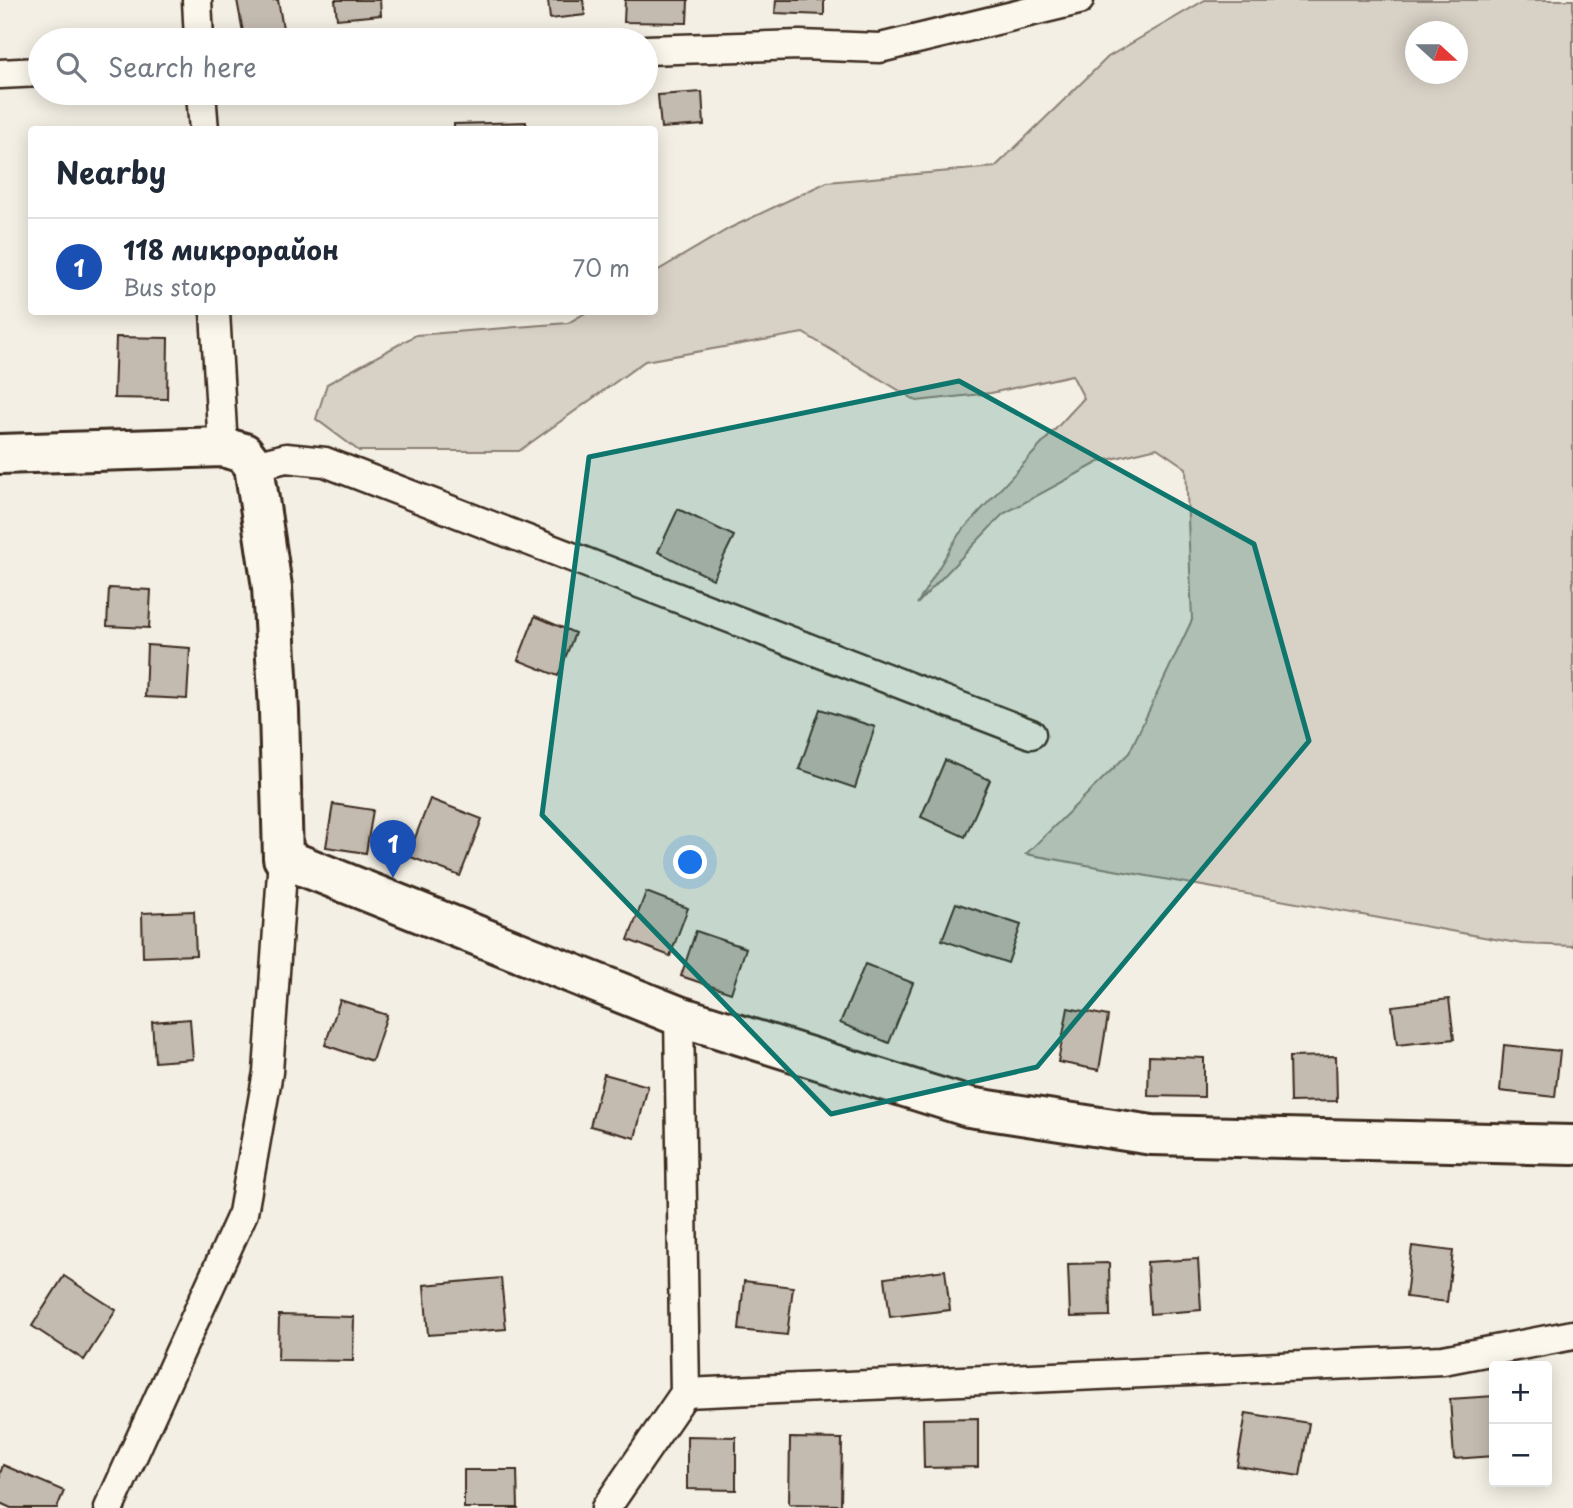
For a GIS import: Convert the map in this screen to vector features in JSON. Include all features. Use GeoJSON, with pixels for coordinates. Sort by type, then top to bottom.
{"type":"FeatureCollection","features":[{"type":"Feature","properties":{"kind":"street"},"geometry":{"type":"LineString","coordinates":[[197,0],[198,28]]}},
{"type":"Feature","properties":{"kind":"street"},"geometry":{"type":"LineString","coordinates":[[980,24],[994,0]]}},
{"type":"Feature","properties":{"kind":"street"},"geometry":{"type":"LineString","coordinates":[[658,50],[800,45],[880,48],[1079,0]]}},
{"type":"Feature","properties":{"kind":"street"},"geometry":{"type":"LineString","coordinates":[[0,74],[28,73]]}},
{"type":"Feature","properties":{"kind":"street"},"geometry":{"type":"LineString","coordinates":[[202,105],[204,126]]}},
{"type":"Feature","properties":{"kind":"street"},"geometry":{"type":"LineString","coordinates":[[109,1508],[243,1213],[268,1072],[283,858],[272,587],[238,456],[215,315]]}},
{"type":"Feature","properties":{"kind":"street"},"geometry":{"type":"LineString","coordinates":[[0,454],[238,456],[325,462],[1031,734]]}},
{"type":"Feature","properties":{"kind":"street"},"geometry":{"type":"LineString","coordinates":[[283,858],[679,1016],[970,1107],[1152,1135],[1573,1145]]}},
{"type":"Feature","properties":{"kind":"street"},"geometry":{"type":"LineString","coordinates":[[606,1508],[685,1393],[679,1016]]}},
{"type":"Feature","properties":{"kind":"street"},"geometry":{"type":"LineString","coordinates":[[685,1393],[1443,1360],[1573,1335]]}},
{"type":"Feature","properties":{"kind":"highlighted area"},"geometry":{"type":"Polygon","coordinates":[[[959,381],[1254,544],[1309,741],[1037,1067],[831,1114],[542,815],[589,457],[959,381]]]}},
{"type":"Feature","properties":{"kind":"shaded area"},"geometry":{"type":"Polygon","coordinates":[[[1205,0],[1573,0],[1573,946],[1522,944],[1026,854],[1129,753],[1192,620],[1186,468],[1157,448],[1099,462],[1003,514],[917,604],[959,534],[1084,398],[1072,375],[991,393],[917,401],[803,333],[645,361],[519,451],[359,451],[316,419],[327,384],[416,335],[568,323],[582,315],[658,315],[658,270],[730,228],[827,182],[995,167],[1108,57],[1205,0]]]}},
{"type":"Feature","properties":{"kind":"building"},"geometry":{"type":"Polygon","coordinates":[[[237,0],[278,0],[283,28],[242,28],[237,0]]]}},
{"type":"Feature","properties":{"kind":"building"},"geometry":{"type":"Polygon","coordinates":[[[335,0],[380,0],[381,15],[337,19],[335,0]]]}},
{"type":"Feature","properties":{"kind":"building"},"geometry":{"type":"Polygon","coordinates":[[[548,0],[583,0],[585,15],[550,19],[548,0]]]}},
{"type":"Feature","properties":{"kind":"building"},"geometry":{"type":"Polygon","coordinates":[[[625,0],[688,0],[687,23],[624,22],[625,0]]]}},
{"type":"Feature","properties":{"kind":"building"},"geometry":{"type":"Polygon","coordinates":[[[776,0],[824,0],[824,15],[775,13],[776,0]]]}},
{"type":"Feature","properties":{"kind":"building"},"geometry":{"type":"Polygon","coordinates":[[[702,92],[704,125],[661,128],[658,95],[702,92]]]}},
{"type":"Feature","properties":{"kind":"building"},"geometry":{"type":"Polygon","coordinates":[[[526,122],[526,126],[454,126],[526,122]]]}},
{"type":"Feature","properties":{"kind":"building"},"geometry":{"type":"Polygon","coordinates":[[[116,337],[168,338],[167,399],[114,398],[116,337]]]}},
{"type":"Feature","properties":{"kind":"building"},"geometry":{"type":"Polygon","coordinates":[[[678,509],[734,536],[713,579],[658,552],[678,509]]]}},
{"type":"Feature","properties":{"kind":"building"},"geometry":{"type":"Polygon","coordinates":[[[109,588],[151,590],[149,628],[107,626],[109,588]]]}},
{"type":"Feature","properties":{"kind":"building"},"geometry":{"type":"Polygon","coordinates":[[[535,616],[575,633],[558,676],[518,660],[535,616]]]}},
{"type":"Feature","properties":{"kind":"building"},"geometry":{"type":"Polygon","coordinates":[[[147,645],[190,648],[187,699],[145,697],[147,645]]]}},
{"type":"Feature","properties":{"kind":"building"},"geometry":{"type":"Polygon","coordinates":[[[820,709],[875,727],[855,788],[799,769],[820,709]]]}},
{"type":"Feature","properties":{"kind":"building"},"geometry":{"type":"Polygon","coordinates":[[[945,760],[990,780],[965,837],[921,817],[945,760]]]}},
{"type":"Feature","properties":{"kind":"building"},"geometry":{"type":"Polygon","coordinates":[[[430,799],[482,819],[460,876],[408,856],[430,799]]]}},
{"type":"Feature","properties":{"kind":"building"},"geometry":{"type":"Polygon","coordinates":[[[333,804],[373,810],[366,853],[326,847],[333,804]]]}},
{"type":"Feature","properties":{"kind":"building"},"geometry":{"type":"Polygon","coordinates":[[[646,892],[688,908],[670,956],[628,940],[646,892]]]}},
{"type":"Feature","properties":{"kind":"building"},"geometry":{"type":"Polygon","coordinates":[[[956,903],[1021,925],[1008,963],[942,940],[956,903]]]}},
{"type":"Feature","properties":{"kind":"building"},"geometry":{"type":"Polygon","coordinates":[[[194,911],[196,955],[143,957],[142,913],[194,911]]]}},
{"type":"Feature","properties":{"kind":"building"},"geometry":{"type":"Polygon","coordinates":[[[696,931],[746,948],[731,993],[681,976],[696,931]]]}},
{"type":"Feature","properties":{"kind":"building"},"geometry":{"type":"Polygon","coordinates":[[[865,964],[913,983],[889,1043],[840,1023],[865,964]]]}},
{"type":"Feature","properties":{"kind":"building"},"geometry":{"type":"Polygon","coordinates":[[[1449,999],[1454,1039],[1397,1045],[1392,1006],[1449,999]]]}},
{"type":"Feature","properties":{"kind":"building"},"geometry":{"type":"Polygon","coordinates":[[[340,1000],[387,1015],[372,1061],[325,1045],[340,1000]]]}},
{"type":"Feature","properties":{"kind":"building"},"geometry":{"type":"Polygon","coordinates":[[[1068,1008],[1108,1016],[1099,1070],[1058,1062],[1068,1008]]]}},
{"type":"Feature","properties":{"kind":"building"},"geometry":{"type":"Polygon","coordinates":[[[190,1019],[193,1059],[155,1062],[152,1022],[190,1019]]]}},
{"type":"Feature","properties":{"kind":"building"},"geometry":{"type":"Polygon","coordinates":[[[1504,1045],[1560,1051],[1555,1097],[1500,1091],[1504,1045]]]}},
{"type":"Feature","properties":{"kind":"building"},"geometry":{"type":"Polygon","coordinates":[[[1149,1056],[1204,1058],[1204,1097],[1148,1096],[1149,1056]]]}},
{"type":"Feature","properties":{"kind":"building"},"geometry":{"type":"Polygon","coordinates":[[[1336,1056],[1337,1101],[1290,1102],[1289,1057],[1336,1056]]]}},
{"type":"Feature","properties":{"kind":"building"},"geometry":{"type":"Polygon","coordinates":[[[604,1074],[648,1086],[635,1138],[590,1126],[604,1074]]]}},
{"type":"Feature","properties":{"kind":"building"},"geometry":{"type":"Polygon","coordinates":[[[1412,1246],[1453,1251],[1447,1302],[1406,1297],[1412,1246]]]}},
{"type":"Feature","properties":{"kind":"building"},"geometry":{"type":"Polygon","coordinates":[[[1198,1259],[1201,1310],[1150,1314],[1147,1262],[1198,1259]]]}},
{"type":"Feature","properties":{"kind":"building"},"geometry":{"type":"Polygon","coordinates":[[[1109,1263],[1110,1316],[1070,1317],[1068,1264],[1109,1263]]]}},
{"type":"Feature","properties":{"kind":"building"},"geometry":{"type":"Polygon","coordinates":[[[945,1270],[950,1310],[890,1317],[885,1278],[945,1270]]]}},
{"type":"Feature","properties":{"kind":"building"},"geometry":{"type":"Polygon","coordinates":[[[64,1276],[116,1310],[84,1360],[32,1326],[64,1276]]]}},
{"type":"Feature","properties":{"kind":"building"},"geometry":{"type":"Polygon","coordinates":[[[501,1278],[506,1329],[428,1335],[424,1285],[501,1278]]]}},
{"type":"Feature","properties":{"kind":"building"},"geometry":{"type":"Polygon","coordinates":[[[744,1281],[793,1287],[787,1335],[739,1330],[744,1281]]]}},
{"type":"Feature","properties":{"kind":"building"},"geometry":{"type":"Polygon","coordinates":[[[279,1315],[354,1317],[353,1361],[278,1360],[279,1315]]]}},
{"type":"Feature","properties":{"kind":"building"},"geometry":{"type":"Polygon","coordinates":[[[1489,1396],[1489,1456],[1454,1459],[1450,1399],[1489,1396]]]}},
{"type":"Feature","properties":{"kind":"building"},"geometry":{"type":"Polygon","coordinates":[[[1246,1413],[1309,1423],[1300,1476],[1237,1466],[1246,1413]]]}},
{"type":"Feature","properties":{"kind":"building"},"geometry":{"type":"Polygon","coordinates":[[[978,1418],[978,1467],[924,1468],[923,1419],[978,1418]]]}},
{"type":"Feature","properties":{"kind":"building"},"geometry":{"type":"Polygon","coordinates":[[[687,1436],[736,1437],[736,1490],[687,1489],[687,1436]]]}},
{"type":"Feature","properties":{"kind":"building"},"geometry":{"type":"Polygon","coordinates":[[[790,1438],[842,1439],[841,1505],[789,1504],[790,1438]]]}},
{"type":"Feature","properties":{"kind":"building"},"geometry":{"type":"Polygon","coordinates":[[[3,1465],[64,1491],[57,1508],[11,1508],[0,1503],[0,1474],[3,1465]]]}},
{"type":"Feature","properties":{"kind":"building"},"geometry":{"type":"Polygon","coordinates":[[[464,1470],[517,1470],[518,1508],[464,1508],[464,1470]]]}},
{"type":"Feature","properties":{"kind":"place","name":"118 микрорайон"},"geometry":{"type":"Point","coordinates":[393,878]}}]}
